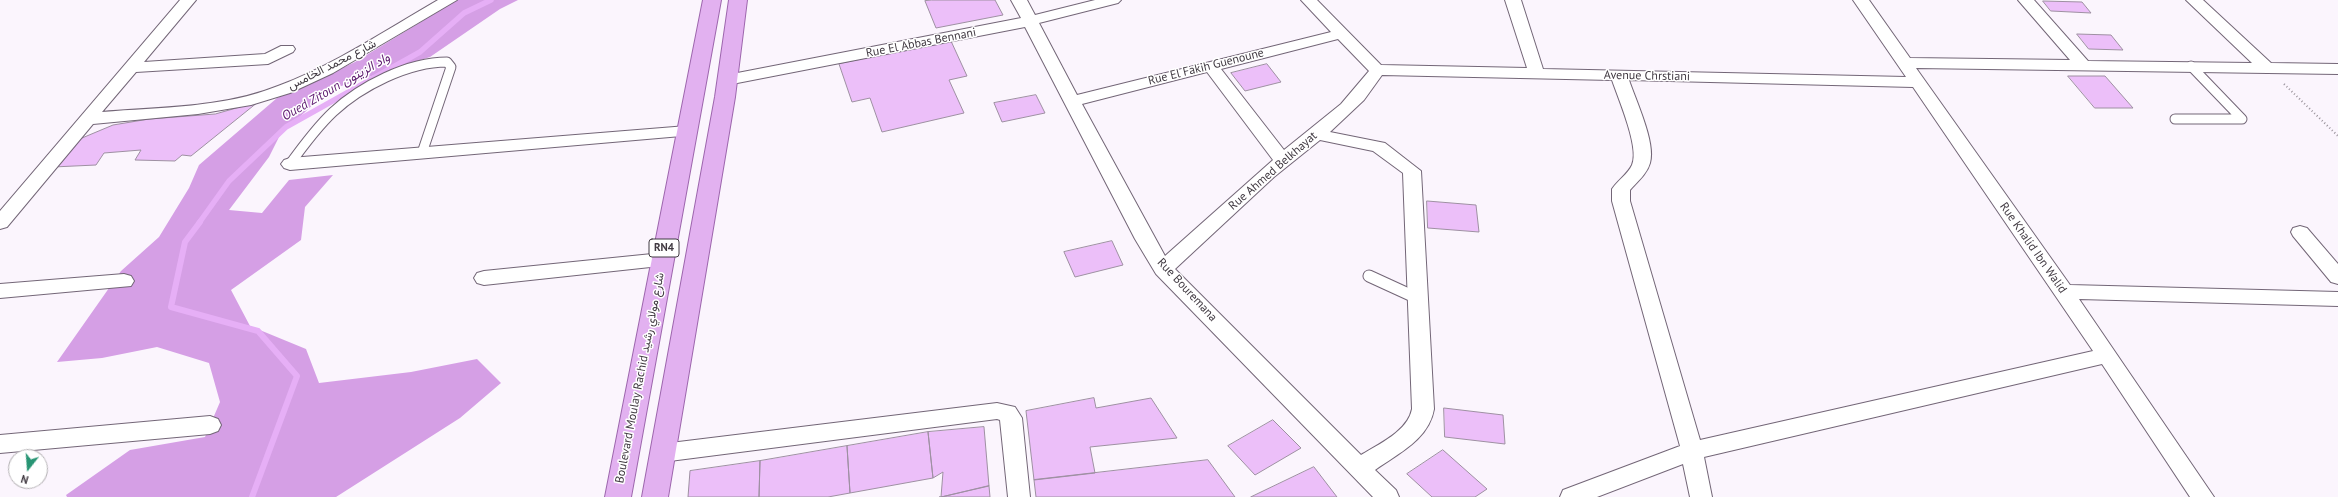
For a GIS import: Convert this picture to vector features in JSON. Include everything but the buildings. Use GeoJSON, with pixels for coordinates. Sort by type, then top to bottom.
{"type":"FeatureCollection","features":[{"type":"Feature","properties":{"kind":"main road","name":"Boulevard Moulay Rachid شارع مولاي رشيد"},"geometry":{"type":"LineString","coordinates":[[618,497],[712,0]]}},
{"type":"Feature","properties":{"kind":"main road","name":"RN4"},"geometry":{"type":"LineString","coordinates":[[655,497],[727,80],[738,0]]}},
{"type":"Feature","properties":{"kind":"street"},"geometry":{"type":"LineString","coordinates":[[0,223],[188,0]]}},
{"type":"Feature","properties":{"kind":"street","name":"شارع محمد الخامس"},"geometry":{"type":"LineString","coordinates":[[87,119],[198,109],[251,100],[284,90],[327,70],[449,0]]}},
{"type":"Feature","properties":{"kind":"street","name":"Rue Bouremana"},"geometry":{"type":"LineString","coordinates":[[1019,0],[1144,239],[1163,268],[1388,497]]}},
{"type":"Feature","properties":{"kind":"street","name":"Rue El Abbas Bennani"},"geometry":{"type":"LineString","coordinates":[[727,80],[1030,21],[1113,0]]}},
{"type":"Feature","properties":{"kind":"street"},"geometry":{"type":"LineString","coordinates":[[1309,0],[1377,70]]}},
{"type":"Feature","properties":{"kind":"street"},"geometry":{"type":"LineString","coordinates":[[1513,0],[1536,73]]}},
{"type":"Feature","properties":{"kind":"street","name":"Rue Khalid Ibn Walid"},"geometry":{"type":"LineString","coordinates":[[1861,0],[1916,82],[2108,354],[2204,497]]}},
{"type":"Feature","properties":{"kind":"street"},"geometry":{"type":"LineString","coordinates":[[2026,0],[2083,65]]}},
{"type":"Feature","properties":{"kind":"street"},"geometry":{"type":"LineString","coordinates":[[2194,0],[2266,68]]}},
{"type":"Feature","properties":{"kind":"street","name":"Rue El Fakih Guenoune"},"geometry":{"type":"LineString","coordinates":[[1072,101],[1341,34]]}},
{"type":"Feature","properties":{"kind":"street"},"geometry":{"type":"LineString","coordinates":[[130,68],[268,59],[287,49]]}},
{"type":"Feature","properties":{"kind":"street"},"geometry":{"type":"LineString","coordinates":[[1904,62],[2338,69]]}},
{"type":"Feature","properties":{"kind":"street"},"geometry":{"type":"LineString","coordinates":[[1210,66],[1283,161]]}},
{"type":"Feature","properties":{"kind":"street","name":"Avenue Chrstiani"},"geometry":{"type":"LineString","coordinates":[[1377,70],[1916,82]]}},
{"type":"Feature","properties":{"kind":"street","name":"Rue Ahmed Belkhayat"},"geometry":{"type":"LineString","coordinates":[[1163,268],[1283,161],[1316,134],[1368,86],[1377,70]]}},
{"type":"Feature","properties":{"kind":"street"},"geometry":{"type":"LineString","coordinates":[[1619,75],[1642,148],[1642,161],[1637,172],[1621,189],[1621,201],[1692,451],[1701,497]]}},
{"type":"Feature","properties":{"kind":"street"},"geometry":{"type":"LineString","coordinates":[[290,164],[687,131]]}},
{"type":"Feature","properties":{"kind":"street"},"geometry":{"type":"LineString","coordinates":[[1316,134],[1380,147],[1412,171],[1423,409],[1421,421],[1412,432],[1359,469]]}},
{"type":"Feature","properties":{"kind":"street"},"geometry":{"type":"LineString","coordinates":[[2300,232],[2338,277]]}},
{"type":"Feature","properties":{"kind":"street"},"geometry":{"type":"LineString","coordinates":[[484,278],[662,260]]}},
{"type":"Feature","properties":{"kind":"street"},"geometry":{"type":"LineString","coordinates":[[0,291],[124,281]]}},
{"type":"Feature","properties":{"kind":"street"},"geometry":{"type":"LineString","coordinates":[[2064,292],[2338,299]]}},
{"type":"Feature","properties":{"kind":"street"},"geometry":{"type":"LineString","coordinates":[[1570,497],[1692,451],[2108,354]]}},
{"type":"Feature","properties":{"kind":"street"},"geometry":{"type":"LineString","coordinates":[[662,453],[997,410],[1007,413],[1011,418],[1019,497]]}},
{"type":"Feature","properties":{"kind":"street"},"geometry":{"type":"LineString","coordinates":[[0,444],[210,425]]}},
{"type":"Feature","properties":{"kind":"lane"},"geometry":{"type":"LineString","coordinates":[[290,164],[327,116],[346,100],[368,86],[416,66],[436,61],[447,62],[450,66],[422,153]]}},
{"type":"Feature","properties":{"kind":"lane"},"geometry":{"type":"LineString","coordinates":[[2175,119],[2242,119],[2191,66]]}},
{"type":"Feature","properties":{"kind":"lane"},"geometry":{"type":"LineString","coordinates":[[1369,276],[1417,298]]}},
{"type":"Feature","properties":{"kind":"path"},"geometry":{"type":"LineString","coordinates":[[2266,68],[2338,136]]}},
{"type":"Feature","properties":{"kind":"shaded area"},"geometry":{"type":"Polygon","coordinates":[[[457,0],[518,0],[500,9],[430,57],[329,90],[280,135],[269,157],[229,210],[262,213],[289,180],[333,175],[305,207],[301,240],[231,290],[250,326],[306,349],[319,383],[411,372],[477,359],[501,383],[460,418],[336,497],[67,497],[66,495],[130,450],[205,437],[220,402],[209,363],[157,347],[102,358],[57,362],[121,271],[159,237],[189,188],[199,165],[277,98],[355,62],[457,0]]]}},
{"type":"Feature","properties":{"kind":"waterway","name":"Oued Zitoun واد الزيتون"},"geometry":{"type":"LineString","coordinates":[[199,223],[229,181],[286,127],[420,52],[464,13],[491,0]]}},
{"type":"Feature","properties":{"kind":"waterway","name":"Oued Zitoun واد الزيتون"},"geometry":{"type":"LineString","coordinates":[[200,222],[185,242],[171,307],[258,331],[297,376],[252,497]]}}]}
